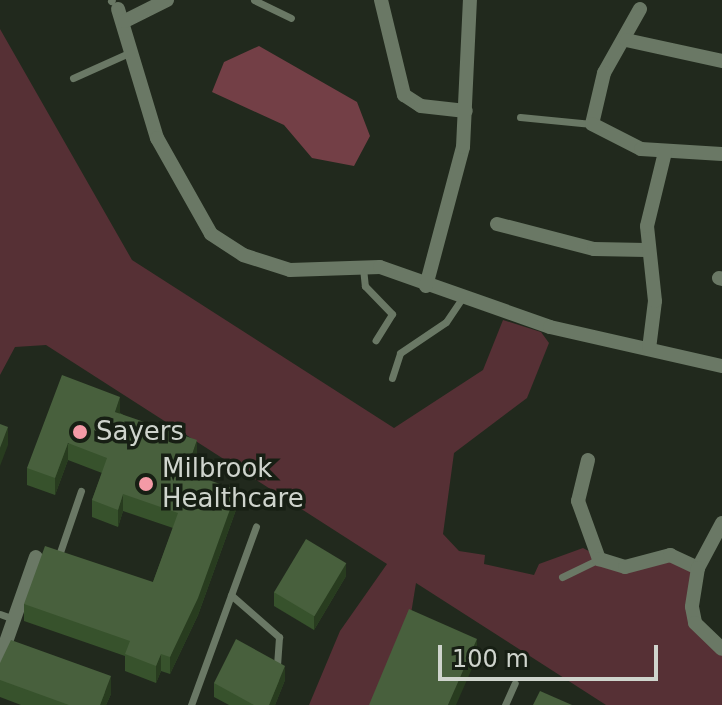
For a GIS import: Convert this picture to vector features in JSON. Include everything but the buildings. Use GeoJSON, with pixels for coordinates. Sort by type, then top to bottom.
{"type":"FeatureCollection","features":[{"type":"Feature","properties":{"kind":"street"},"geometry":{"type":"LineString","coordinates":[[167,0],[114,6],[134,50],[157,138],[211,234],[243,255],[290,270],[363,266],[649,349],[722,366]]}},
{"type":"Feature","properties":{"kind":"street"},"geometry":{"type":"LineString","coordinates":[[381,0],[404,95],[421,106],[466,111]]}},
{"type":"Feature","properties":{"kind":"street"},"geometry":{"type":"LineString","coordinates":[[426,286],[456,183],[466,111],[470,0]]}},
{"type":"Feature","properties":{"kind":"street"},"geometry":{"type":"LineString","coordinates":[[640,9],[626,40],[604,73],[592,124],[616,141],[665,152],[722,154]]}},
{"type":"Feature","properties":{"kind":"street"},"geometry":{"type":"LineString","coordinates":[[626,40],[722,61]]}},
{"type":"Feature","properties":{"kind":"street"},"geometry":{"type":"LineString","coordinates":[[649,349],[655,301],[646,250],[665,152]]}},
{"type":"Feature","properties":{"kind":"street"},"geometry":{"type":"LineString","coordinates":[[497,224],[594,249],[646,250]]}},
{"type":"Feature","properties":{"kind":"street"},"geometry":{"type":"LineString","coordinates":[[588,460],[578,501],[599,559],[625,567],[670,555],[698,568]]}},
{"type":"Feature","properties":{"kind":"street"},"geometry":{"type":"LineString","coordinates":[[722,523],[698,568],[695,623],[722,649]]}},
{"type":"Feature","properties":{"kind":"street"},"geometry":{"type":"LineString","coordinates":[[0,659],[7,616],[36,557]]}},
{"type":"Feature","properties":{"kind":"lane"},"geometry":{"type":"LineString","coordinates":[[254,0],[291,18]]}},
{"type":"Feature","properties":{"kind":"lane"},"geometry":{"type":"LineString","coordinates":[[73,78],[134,50]]}},
{"type":"Feature","properties":{"kind":"lane"},"geometry":{"type":"LineString","coordinates":[[520,117],[592,124]]}},
{"type":"Feature","properties":{"kind":"lane"},"geometry":{"type":"LineString","coordinates":[[363,266],[365,286],[392,314],[376,340]]}},
{"type":"Feature","properties":{"kind":"lane"},"geometry":{"type":"LineString","coordinates":[[392,378],[400,353],[446,322],[463,297]]}},
{"type":"Feature","properties":{"kind":"lane"},"geometry":{"type":"LineString","coordinates":[[58,558],[81,491]]}},
{"type":"Feature","properties":{"kind":"lane"},"geometry":{"type":"LineString","coordinates":[[191,705],[256,526]]}},
{"type":"Feature","properties":{"kind":"lane"},"geometry":{"type":"LineString","coordinates":[[36,557],[58,558],[73,564]]}},
{"type":"Feature","properties":{"kind":"lane"},"geometry":{"type":"LineString","coordinates":[[562,577],[599,559]]}},
{"type":"Feature","properties":{"kind":"lane"},"geometry":{"type":"LineString","coordinates":[[231,595],[279,637],[277,666]]}},
{"type":"Feature","properties":{"kind":"lane"},"geometry":{"type":"LineString","coordinates":[[505,705],[515,683]]}},
{"type":"Feature","properties":{"kind":"shaded area"},"geometry":{"type":"Polygon","coordinates":[[[0,29],[132,260],[394,428],[483,370],[503,320],[541,332],[549,343],[527,398],[454,453],[443,534],[459,551],[485,555],[484,564],[534,575],[539,564],[583,548],[611,563],[655,556],[698,568],[692,607],[722,649],[722,705],[606,705],[416,583],[409,626],[377,705],[309,705],[340,631],[387,564],[46,345],[15,347],[0,375],[0,29]]]}},
{"type":"Feature","properties":{"kind":"shaded area"},"geometry":{"type":"Polygon","coordinates":[[[259,46],[357,102],[370,136],[354,166],[312,158],[284,125],[212,92],[224,62],[259,46]]]}},
{"type":"Feature","properties":{"kind":"place","name":"Sayers"},"geometry":{"type":"Point","coordinates":[80,432]}},
{"type":"Feature","properties":{"kind":"place","name":"Milbrook Healthcare"},"geometry":{"type":"Point","coordinates":[146,484]}}]}
